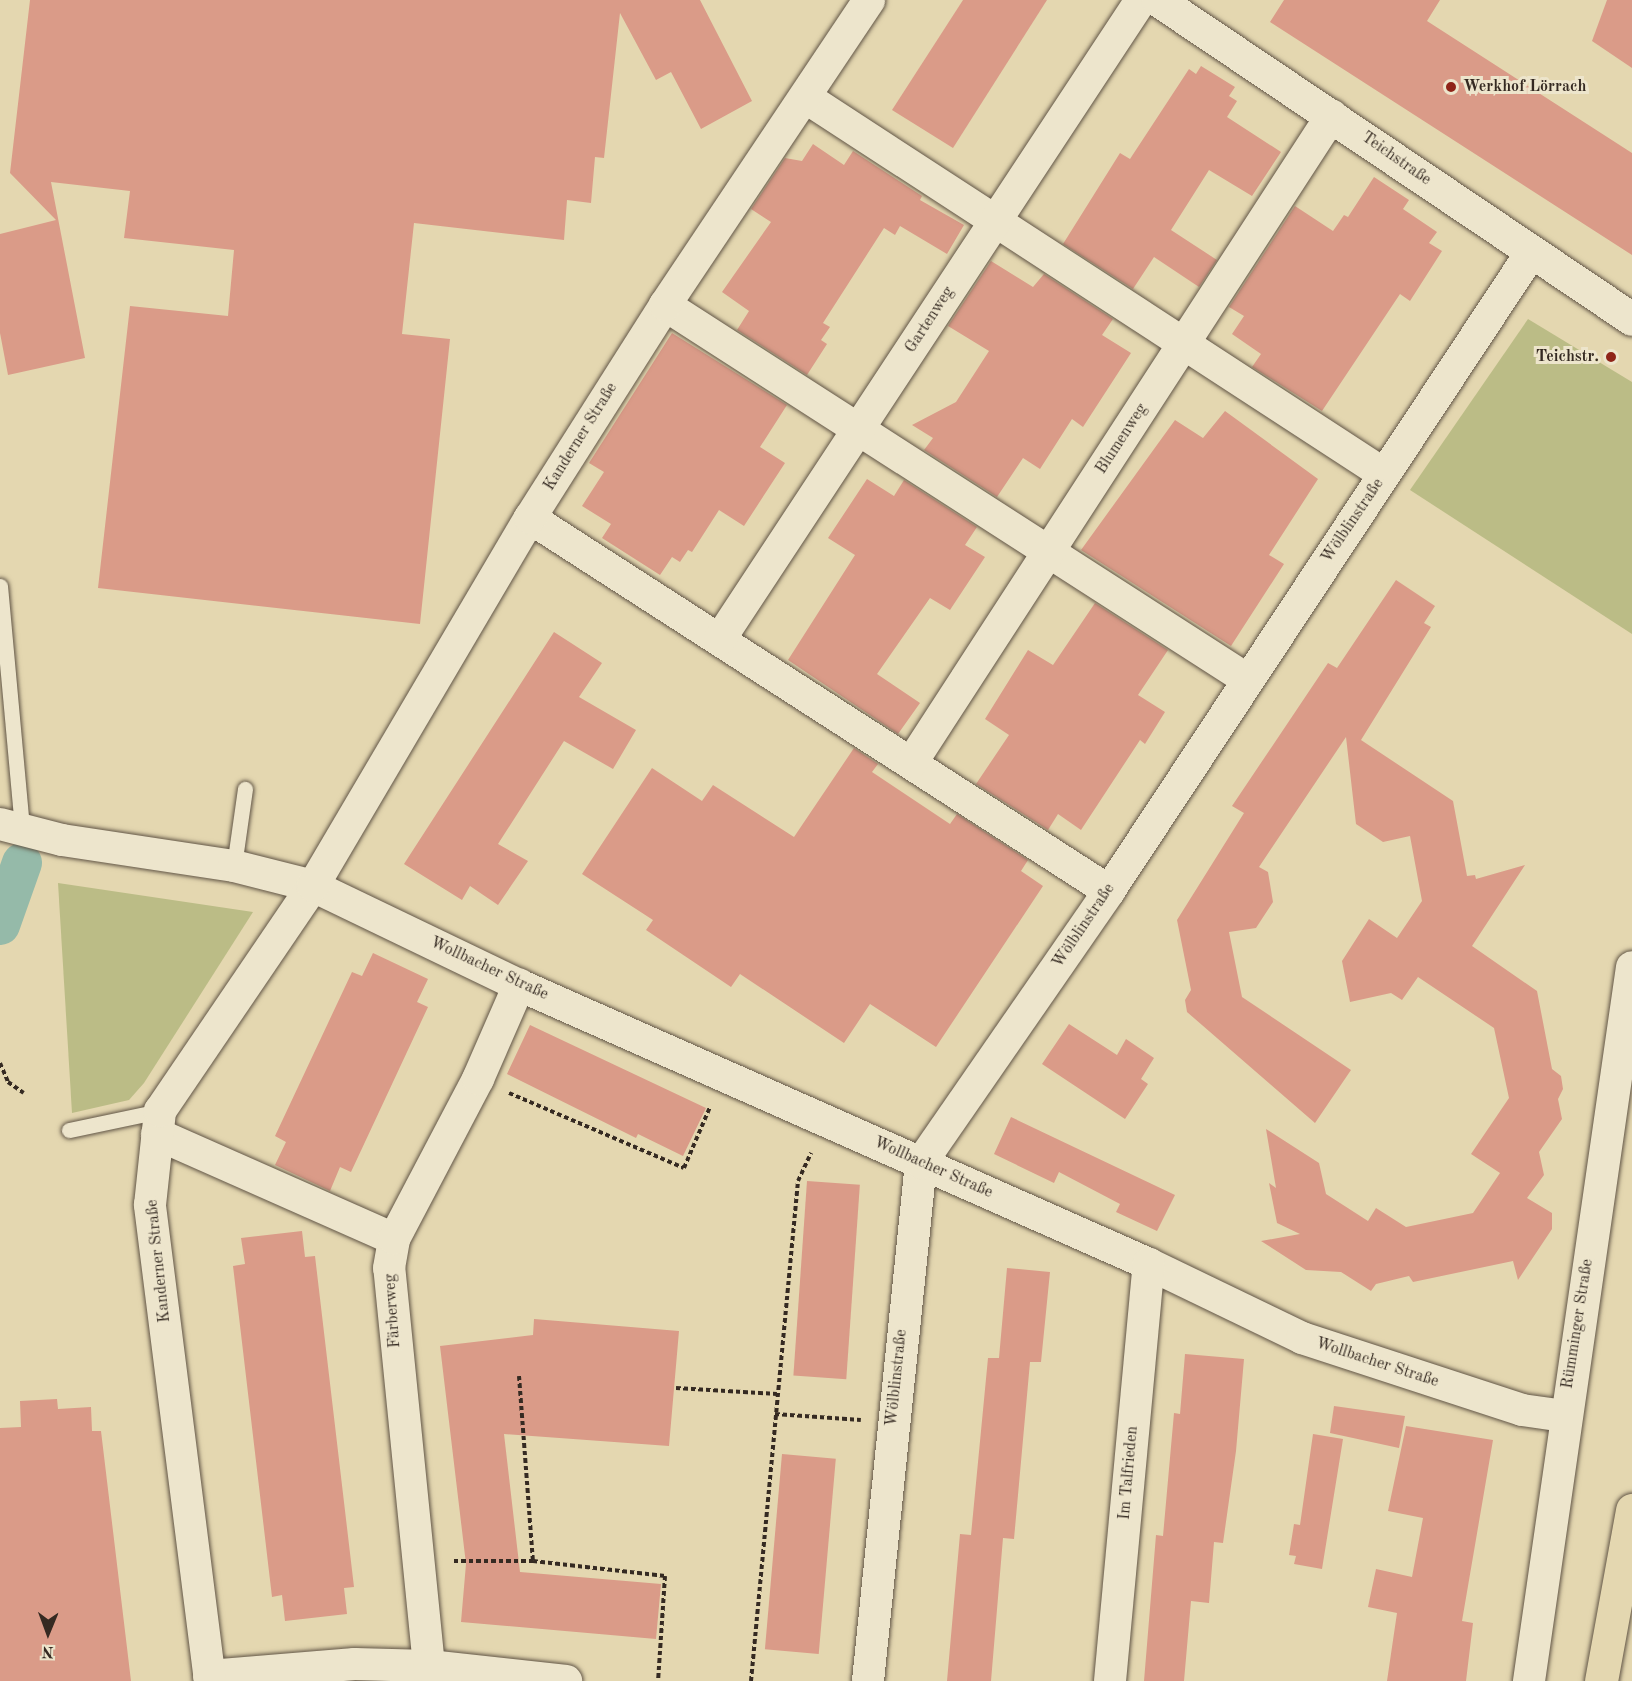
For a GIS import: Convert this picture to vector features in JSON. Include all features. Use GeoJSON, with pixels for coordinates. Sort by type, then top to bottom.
{"type":"FeatureCollection","features":[{"type":"Feature","properties":{"kind":"main road"},"geometry":{"type":"LineString","coordinates":[[1601,1681],[1632,1510]]}},
{"type":"Feature","properties":{"kind":"street","name":"Kanderner Straße"},"geometry":{"type":"LineString","coordinates":[[210,1679],[150,1205],[159,1122],[313,886],[530,518],[665,305],[869,0]]}},
{"type":"Feature","properties":{"kind":"street","name":"Gartenweg"},"geometry":{"type":"LineString","coordinates":[[720,639],[1141,0]]}},
{"type":"Feature","properties":{"kind":"street","name":"Teichstraße"},"geometry":{"type":"LineString","coordinates":[[1158,0],[1632,319]]}},
{"type":"Feature","properties":{"kind":"street"},"geometry":{"type":"LineString","coordinates":[[805,97],[1185,342],[1384,474]]}},
{"type":"Feature","properties":{"kind":"street","name":"Blumenweg"},"geometry":{"type":"LineString","coordinates":[[912,762],[1332,115]]}},
{"type":"Feature","properties":{"kind":"street","name":"Wölblinstraße"},"geometry":{"type":"LineString","coordinates":[[868,1681],[892,1422],[921,1163],[1109,891],[1531,253]]}},
{"type":"Feature","properties":{"kind":"street"},"geometry":{"type":"LineString","coordinates":[[665,305],[859,428],[1047,553],[1248,680]]}},
{"type":"Feature","properties":{"kind":"street"},"geometry":{"type":"LineString","coordinates":[[530,518],[1109,891]]}},
{"type":"Feature","properties":{"kind":"street"},"geometry":{"type":"LineString","coordinates":[[11,827],[62,840],[234,866],[313,886]]}},
{"type":"Feature","properties":{"kind":"street","name":"Wollbacher Straße"},"geometry":{"type":"LineString","coordinates":[[313,886],[519,985],[1149,1264],[1302,1338],[1522,1410],[1564,1416]]}},
{"type":"Feature","properties":{"kind":"street","name":"Rümminger Straße"},"geometry":{"type":"LineString","coordinates":[[1529,1681],[1564,1416],[1632,967]]}},
{"type":"Feature","properties":{"kind":"street","name":"Färberweg"},"geometry":{"type":"LineString","coordinates":[[429,1666],[391,1315],[389,1268],[394,1239],[478,1079],[519,985]]}},
{"type":"Feature","properties":{"kind":"street"},"geometry":{"type":"LineString","coordinates":[[159,1122],[394,1239]]}},
{"type":"Feature","properties":{"kind":"street","name":"Im Talfrieden"},"geometry":{"type":"LineString","coordinates":[[1110,1681],[1149,1264]]}},
{"type":"Feature","properties":{"kind":"street"},"geometry":{"type":"LineString","coordinates":[[210,1679],[355,1664],[429,1666],[566,1681]]}},
{"type":"Feature","properties":{"kind":"lane"},"geometry":{"type":"LineString","coordinates":[[0,586],[11,827]]}},
{"type":"Feature","properties":{"kind":"lane"},"geometry":{"type":"LineString","coordinates":[[234,866],[245,789]]}},
{"type":"Feature","properties":{"kind":"lane"},"geometry":{"type":"LineString","coordinates":[[69,1130],[159,1122]]}},
{"type":"Feature","properties":{"kind":"path"},"geometry":{"type":"LineString","coordinates":[[0,1064],[8,1082],[24,1093]]}},
{"type":"Feature","properties":{"kind":"path"},"geometry":{"type":"LineString","coordinates":[[478,1079],[684,1168],[724,1074]]}},
{"type":"Feature","properties":{"kind":"path"},"geometry":{"type":"LineString","coordinates":[[751,1681],[798,1181],[827,1120]]}},
{"type":"Feature","properties":{"kind":"path"},"geometry":{"type":"LineString","coordinates":[[519,1376],[533,1561]]}},
{"type":"Feature","properties":{"kind":"path"},"geometry":{"type":"LineString","coordinates":[[676,1389],[777,1394]]}},
{"type":"Feature","properties":{"kind":"path"},"geometry":{"type":"LineString","coordinates":[[775,1414],[892,1422]]}},
{"type":"Feature","properties":{"kind":"path"},"geometry":{"type":"LineString","coordinates":[[419,1560],[533,1561],[665,1576],[658,1681]]}},
{"type":"Feature","properties":{"kind":"green space"},"geometry":{"type":"Polygon","coordinates":[[[1528,319],[1632,382],[1632,634],[1410,490],[1528,319]]]}},
{"type":"Feature","properties":{"kind":"green space"},"geometry":{"type":"Polygon","coordinates":[[[58,883],[253,912],[144,1083],[129,1100],[72,1113],[58,883]]]}},
{"type":"Feature","properties":{"kind":"building"},"geometry":{"type":"Polygon","coordinates":[[[30,0],[700,0],[752,101],[701,129],[671,72],[656,80],[620,13],[604,158],[595,157],[591,203],[567,200],[564,240],[414,223],[402,334],[450,339],[420,624],[98,588],[130,306],[228,316],[234,250],[124,238],[130,191],[51,182],[85,358],[8,375],[0,333],[0,234],[56,220],[10,173],[30,0]]]}},
{"type":"Feature","properties":{"kind":"building"},"geometry":{"type":"Polygon","coordinates":[[[963,0],[1047,0],[953,148],[892,110],[963,0]]]}},
{"type":"Feature","properties":{"kind":"building","name":"Werkhof Lörrach"},"geometry":{"type":"Polygon","coordinates":[[[1284,0],[1440,0],[1427,21],[1632,153],[1632,255],[1270,22],[1284,0]]]}},
{"type":"Feature","properties":{"kind":"building"},"geometry":{"type":"Polygon","coordinates":[[[1607,0],[1632,0],[1632,68],[1592,41],[1607,0]]]}},
{"type":"Feature","properties":{"kind":"building"},"geometry":{"type":"Polygon","coordinates":[[[1201,66],[1235,87],[1229,96],[1237,101],[1227,117],[1281,152],[1252,196],[1209,170],[1171,230],[1217,260],[1199,287],[1154,257],[1133,289],[1063,244],[1120,153],[1130,159],[1189,69],[1196,74],[1201,66]]]}},
{"type":"Feature","properties":{"kind":"building"},"geometry":{"type":"Polygon","coordinates":[[[813,144],[844,165],[853,151],[922,196],[920,200],[964,225],[947,254],[900,226],[895,235],[884,228],[823,323],[830,327],[821,340],[827,344],[807,375],[737,330],[749,311],[722,292],[771,222],[751,209],[785,158],[802,161],[813,144]]]}},
{"type":"Feature","properties":{"kind":"building"},"geometry":{"type":"Polygon","coordinates":[[[1374,177],[1409,200],[1403,209],[1437,232],[1429,243],[1442,251],[1410,301],[1400,294],[1322,411],[1252,367],[1261,354],[1232,334],[1244,316],[1229,307],[1295,206],[1333,231],[1344,215],[1348,217],[1374,177]]]}},
{"type":"Feature","properties":{"kind":"building"},"geometry":{"type":"Polygon","coordinates":[[[991,261],[1033,287],[1044,274],[1113,319],[1102,335],[1131,353],[1083,427],[1072,419],[1040,469],[1023,458],[997,497],[924,450],[933,438],[912,425],[956,402],[989,351],[948,326],[991,261]]]}},
{"type":"Feature","properties":{"kind":"building"},"geometry":{"type":"Polygon","coordinates":[[[672,333],[787,405],[760,447],[785,463],[744,526],[719,510],[692,552],[688,550],[680,562],[672,557],[660,575],[602,538],[611,524],[582,506],[604,472],[589,463],[672,333]]]}},
{"type":"Feature","properties":{"kind":"building"},"geometry":{"type":"Polygon","coordinates":[[[1225,411],[1318,479],[1269,555],[1284,564],[1231,646],[1081,550],[1175,420],[1203,438],[1225,411]]]}},
{"type":"Feature","properties":{"kind":"building"},"geometry":{"type":"Polygon","coordinates":[[[867,479],[894,496],[904,480],[977,527],[965,545],[985,557],[950,610],[930,598],[877,674],[920,703],[898,734],[788,660],[855,555],[828,538],[867,479]]]}},
{"type":"Feature","properties":{"kind":"building"},"geometry":{"type":"Polygon","coordinates":[[[1396,580],[1435,606],[1424,623],[1431,627],[1361,740],[1453,801],[1467,876],[1475,875],[1476,879],[1525,865],[1472,946],[1537,991],[1552,1069],[1561,1076],[1563,1089],[1558,1099],[1562,1119],[1539,1152],[1544,1175],[1527,1198],[1552,1213],[1552,1229],[1518,1280],[1513,1261],[1413,1282],[1409,1276],[1376,1284],[1371,1291],[1341,1272],[1306,1270],[1261,1241],[1300,1234],[1277,1223],[1269,1183],[1276,1188],[1266,1129],[1319,1163],[1326,1194],[1368,1221],[1376,1208],[1406,1227],[1473,1213],[1500,1173],[1471,1154],[1509,1098],[1494,1028],[1418,977],[1402,1000],[1391,993],[1350,1002],[1342,961],[1369,919],[1397,938],[1422,901],[1410,836],[1383,842],[1356,824],[1346,737],[1259,867],[1268,872],[1273,902],[1256,928],[1229,932],[1242,997],[1351,1070],[1315,1123],[1187,1012],[1185,1000],[1191,990],[1177,920],[1244,813],[1232,806],[1328,663],[1337,668],[1396,580]]]}},
{"type":"Feature","properties":{"kind":"building"},"geometry":{"type":"Polygon","coordinates":[[[1095,603],[1168,650],[1138,695],[1165,712],[1145,744],[1140,740],[1081,830],[1058,814],[1048,830],[976,784],[1009,735],[985,719],[1028,650],[1053,665],[1095,603]]]}},
{"type":"Feature","properties":{"kind":"building"},"geometry":{"type":"Polygon","coordinates":[[[554,632],[602,663],[579,697],[636,730],[613,769],[564,741],[498,844],[528,861],[498,905],[470,886],[462,900],[404,864],[554,632]]]}},
{"type":"Feature","properties":{"kind":"building"},"geometry":{"type":"Polygon","coordinates":[[[854,748],[878,764],[872,772],[950,824],[957,814],[1028,860],[1021,871],[1043,886],[936,1047],[870,1004],[844,1043],[740,974],[731,987],[646,930],[653,920],[582,874],[652,768],[702,801],[713,785],[794,837],[854,748]]]}},
{"type":"Feature","properties":{"kind":"building"},"geometry":{"type":"Polygon","coordinates":[[[373,953],[428,979],[417,1002],[428,1007],[351,1172],[340,1167],[330,1191],[275,1165],[286,1142],[275,1136],[352,972],[362,976],[373,953]]]}},
{"type":"Feature","properties":{"kind":"building"},"geometry":{"type":"Polygon","coordinates":[[[1069,1024],[1117,1055],[1126,1039],[1154,1058],[1141,1079],[1148,1084],[1125,1119],[1042,1064],[1069,1024]]]}},
{"type":"Feature","properties":{"kind":"building"},"geometry":{"type":"Polygon","coordinates":[[[530,1025],[706,1108],[683,1156],[638,1134],[636,1138],[507,1074],[530,1025]]]}},
{"type":"Feature","properties":{"kind":"building"},"geometry":{"type":"Polygon","coordinates":[[[1011,1117],[1175,1195],[1157,1231],[1116,1212],[1120,1204],[1059,1172],[1054,1183],[994,1154],[1011,1117]]]}},
{"type":"Feature","properties":{"kind":"building"},"geometry":{"type":"Polygon","coordinates":[[[807,1181],[860,1185],[846,1379],[793,1376],[807,1181]]]}},
{"type":"Feature","properties":{"kind":"building"},"geometry":{"type":"Polygon","coordinates":[[[302,1231],[305,1257],[315,1256],[354,1587],[344,1588],[347,1614],[285,1621],[282,1595],[272,1597],[233,1266],[245,1264],[241,1238],[302,1231]]]}},
{"type":"Feature","properties":{"kind":"building"},"geometry":{"type":"Polygon","coordinates":[[[1007,1268],[1050,1272],[1041,1362],[1030,1362],[1014,1539],[1003,1538],[991,1681],[947,1681],[960,1534],[971,1535],[988,1358],[999,1358],[1007,1268]]]}},
{"type":"Feature","properties":{"kind":"building"},"geometry":{"type":"Polygon","coordinates":[[[534,1319],[679,1331],[669,1446],[504,1434],[520,1572],[661,1584],[656,1639],[461,1622],[466,1564],[440,1346],[533,1335],[534,1319]]]}},
{"type":"Feature","properties":{"kind":"building"},"geometry":{"type":"Polygon","coordinates":[[[1185,1354],[1244,1359],[1236,1451],[1223,1543],[1214,1542],[1209,1603],[1191,1601],[1184,1681],[1144,1681],[1156,1535],[1163,1536],[1174,1413],[1180,1414],[1185,1354]]]}},
{"type":"Feature","properties":{"kind":"building"},"geometry":{"type":"Polygon","coordinates":[[[57,1399],[58,1409],[91,1407],[92,1431],[101,1431],[131,1681],[0,1681],[0,1428],[21,1427],[20,1401],[57,1399]]]}},
{"type":"Feature","properties":{"kind":"building"},"geometry":{"type":"Polygon","coordinates":[[[1334,1406],[1405,1416],[1399,1448],[1330,1433],[1334,1406]]]}},
{"type":"Feature","properties":{"kind":"building"},"geometry":{"type":"Polygon","coordinates":[[[1406,1426],[1493,1440],[1462,1621],[1473,1623],[1466,1681],[1387,1681],[1397,1613],[1368,1607],[1376,1569],[1412,1577],[1423,1518],[1388,1511],[1406,1426]]]}},
{"type":"Feature","properties":{"kind":"building"},"geometry":{"type":"Polygon","coordinates":[[[1313,1434],[1343,1439],[1322,1569],[1294,1564],[1296,1556],[1289,1555],[1294,1524],[1300,1525],[1313,1434]]]}},
{"type":"Feature","properties":{"kind":"building"},"geometry":{"type":"Polygon","coordinates":[[[782,1454],[836,1459],[819,1654],[765,1649],[782,1454]]]}},
{"type":"Feature","properties":{"kind":"waterway"},"geometry":{"type":"LineString","coordinates":[[0,925],[22,863]]}},
{"type":"Feature","properties":{"kind":"place","name":"Werkhof Lörrach"},"geometry":{"type":"Point","coordinates":[1451,87]}},
{"type":"Feature","properties":{"kind":"place","name":"Teichstr."},"geometry":{"type":"Point","coordinates":[1611,357]}}]}
